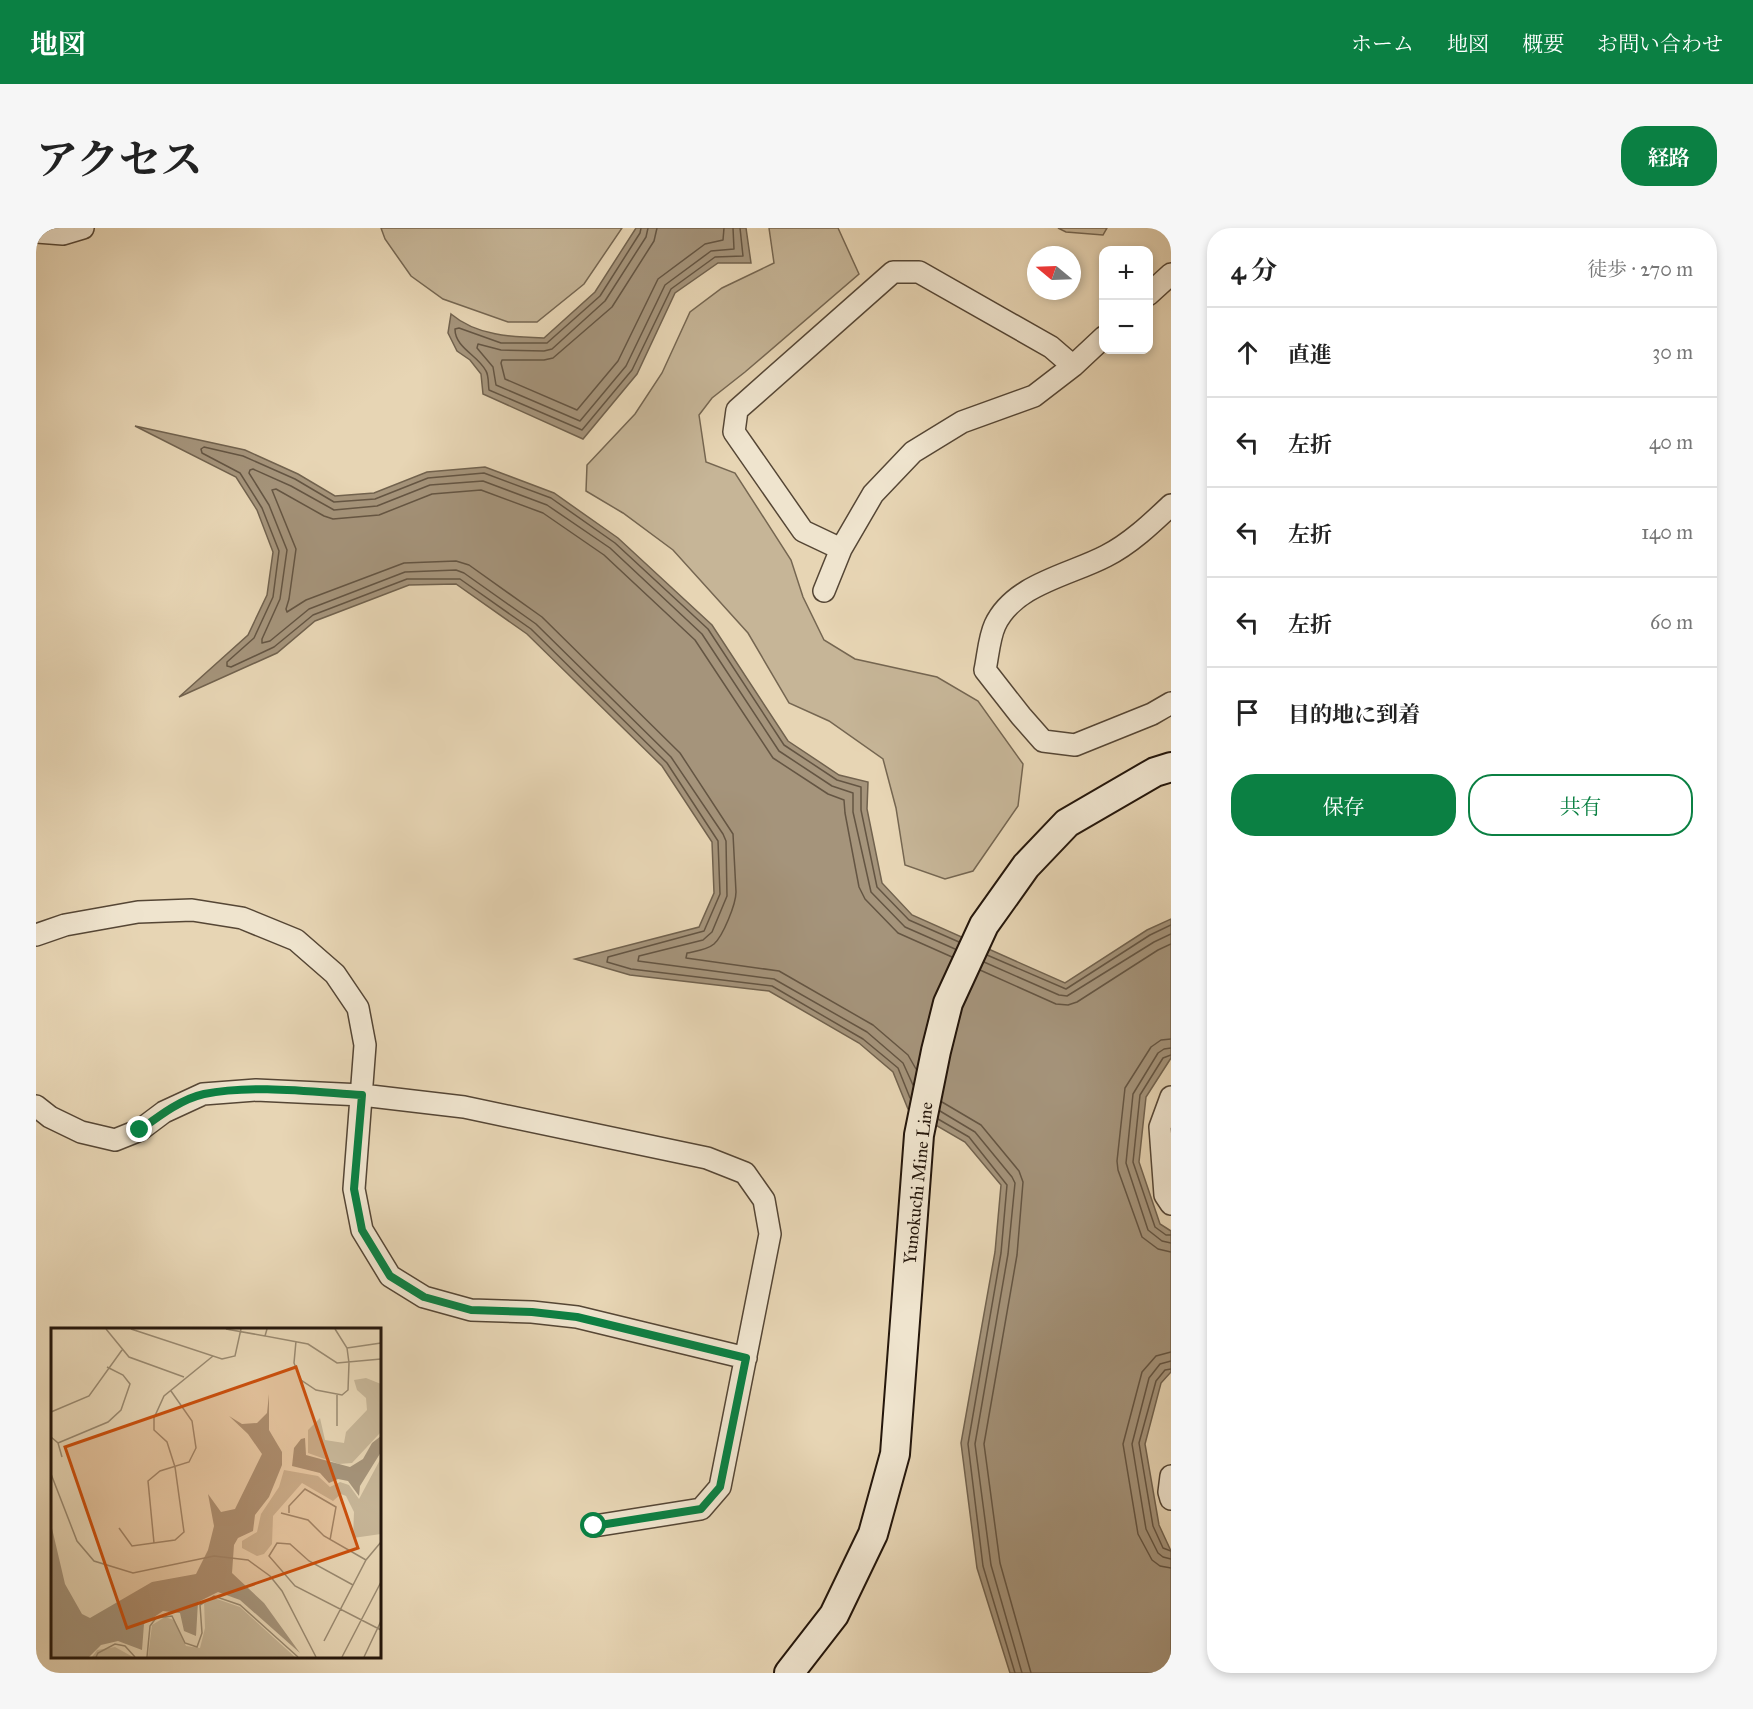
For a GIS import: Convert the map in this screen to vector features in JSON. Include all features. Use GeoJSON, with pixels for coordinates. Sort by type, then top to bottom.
{"type":"FeatureCollection","features":[{"type":"Feature","properties":{"kind":"main road","name":"Yunokuchi Mine Line"},"geometry":{"type":"LineString","coordinates":[[789,1673],[834,1615],[839,1605],[873,1534],[895,1454],[919,1135],[948,1003],[984,925],[1026,866],[1067,824],[1155,772],[1171,767]]}},
{"type":"Feature","properties":{"kind":"street"},"geometry":{"type":"LineString","coordinates":[[36,232],[63,234],[83,228]]}},
{"type":"Feature","properties":{"kind":"street"},"geometry":{"type":"LineString","coordinates":[[841,549],[803,531],[734,432],[737,410],[893,272],[919,272],[1051,348],[1073,366]]}},
{"type":"Feature","properties":{"kind":"street"},"geometry":{"type":"LineString","coordinates":[[1153,291],[1171,274]]}},
{"type":"Feature","properties":{"kind":"street"},"geometry":{"type":"LineString","coordinates":[[824,591],[841,549],[873,494],[913,452],[962,422],[1034,396],[1073,366],[1099,342]]}},
{"type":"Feature","properties":{"kind":"street"},"geometry":{"type":"LineString","coordinates":[[1171,505],[1150,525],[1107,556],[1054,577],[1014,601],[995,625],[985,670],[1044,741],[1075,745],[1152,714],[1171,703]]}},
{"type":"Feature","properties":{"kind":"street"},"geometry":{"type":"LineString","coordinates":[[36,935],[65,925],[138,912],[192,910],[242,918],[296,940],[335,974],[358,1008],[365,1045],[354,1189],[362,1230],[390,1276],[424,1297],[471,1310],[532,1312],[577,1317],[746,1358]]}},
{"type":"Feature","properties":{"kind":"street"},"geometry":{"type":"LineString","coordinates":[[36,1106],[50,1117],[81,1132],[115,1140],[140,1130],[164,1112],[203,1094],[256,1089],[362,1095],[475,1109],[707,1158],[745,1173],[764,1200],[770,1234],[720,1487],[701,1509],[594,1526]]}},
{"type":"Feature","properties":{"kind":"street"},"geometry":{"type":"LineString","coordinates":[[1171,1097],[1160,1127],[1165,1195],[1171,1204]]}},
{"type":"Feature","properties":{"kind":"street"},"geometry":{"type":"LineString","coordinates":[[1171,1476],[1169,1492],[1171,1499]]}},
{"type":"Feature","properties":{"kind":"shaded area"},"geometry":{"type":"Polygon","coordinates":[[[381,228],[622,228],[584,284],[537,322],[508,322],[443,299],[411,276],[385,239],[381,228]]]}},
{"type":"Feature","properties":{"kind":"shaded area"},"geometry":{"type":"Polygon","coordinates":[[[769,228],[838,228],[859,274],[712,398],[699,415],[706,462],[735,473],[791,560],[803,597],[824,640],[855,659],[937,677],[978,701],[1023,764],[1018,806],[973,871],[945,879],[905,865],[896,808],[883,759],[829,721],[789,703],[748,633],[673,550],[623,513],[586,491],[587,465],[635,414],[662,373],[690,312],[722,288],[774,263],[769,228]]]}},
{"type":"Feature","properties":{"kind":"shaded area"},"geometry":{"type":"Polygon","coordinates":[[[1058,228],[1107,228],[1103,235],[1066,232],[1058,228]]]}},
{"type":"Feature","properties":{"kind":"water"},"geometry":{"type":"Polygon","coordinates":[[[636,228],[746,228],[751,263],[718,263],[675,293],[637,374],[583,439],[483,394],[481,374],[470,360],[457,351],[448,333],[451,314],[483,331],[507,336],[544,338],[595,292],[636,228]]]}},
{"type":"Feature","properties":{"kind":"water"},"geometry":{"type":"Polygon","coordinates":[[[135,426],[245,450],[298,474],[335,496],[374,493],[427,472],[485,467],[554,493],[618,538],[712,625],[788,741],[839,775],[868,782],[867,809],[882,883],[912,915],[1065,983],[1147,930],[1171,919],[1171,1058],[1146,1097],[1139,1162],[1160,1224],[1171,1231],[1171,1372],[1161,1383],[1145,1444],[1159,1525],[1171,1551],[1171,1673],[1010,1673],[977,1568],[961,1443],[995,1252],[1001,1185],[965,1142],[908,1109],[893,1072],[859,1043],[769,991],[630,975],[575,959],[699,927],[714,893],[712,842],[662,766],[527,634],[456,584],[409,585],[315,621],[277,653],[179,697],[248,635],[267,595],[273,552],[257,510],[236,477],[135,426]]]}},
{"type":"Feature","properties":{"kind":"route"},"geometry":{"type":"LineString","coordinates":[[140,1130],[164,1112],[203,1094],[256,1089],[362,1095],[354,1189],[362,1230],[390,1276],[424,1297],[471,1310],[532,1312],[577,1317],[746,1358],[720,1487],[701,1509],[594,1526]]}}]}
